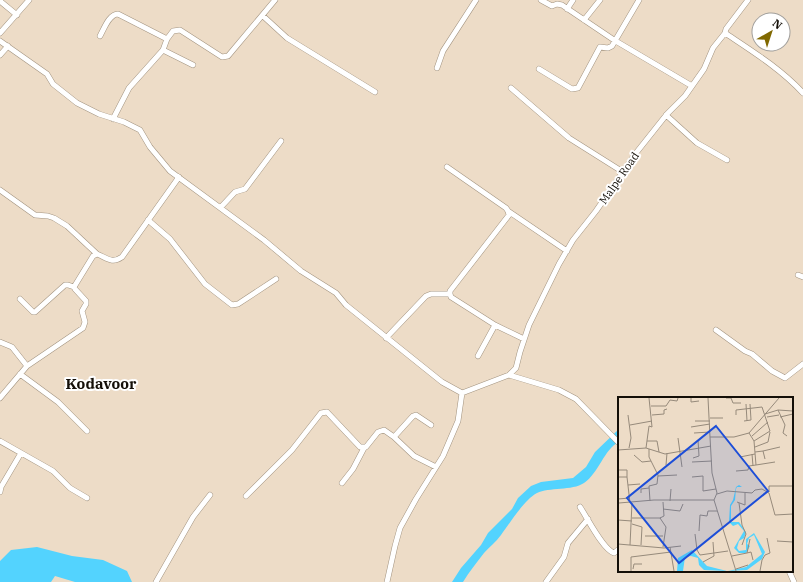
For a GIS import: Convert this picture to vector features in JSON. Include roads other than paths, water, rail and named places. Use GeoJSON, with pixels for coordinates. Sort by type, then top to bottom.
{"type":"FeatureCollection","features":[{"type":"Feature","properties":{"kind":"street"},"geometry":{"type":"LineString","coordinates":[[0,33],[29,0]]}},
{"type":"Feature","properties":{"kind":"street"},"geometry":{"type":"LineString","coordinates":[[113,119],[129,88],[163,50],[167,39],[173,31],[180,30],[222,57],[226,57],[263,16],[275,0]]}},
{"type":"Feature","properties":{"kind":"street"},"geometry":{"type":"LineString","coordinates":[[437,68],[443,51],[476,0]]}},
{"type":"Feature","properties":{"kind":"street"},"geometry":{"type":"LineString","coordinates":[[541,0],[552,6],[557,4],[567,9],[614,40],[692,86]]}},
{"type":"Feature","properties":{"kind":"street"},"geometry":{"type":"LineString","coordinates":[[567,9],[573,0]]}},
{"type":"Feature","properties":{"kind":"street"},"geometry":{"type":"LineString","coordinates":[[584,20],[600,0]]}},
{"type":"Feature","properties":{"kind":"street"},"geometry":{"type":"LineString","coordinates":[[539,69],[576,90],[600,47],[610,47],[639,0]]}},
{"type":"Feature","properties":{"kind":"street","name":"Malpe Road"},"geometry":{"type":"LineString","coordinates":[[509,376],[516,368],[529,325],[567,251],[636,153],[666,116],[685,96],[704,69],[713,48],[746,1]]}},
{"type":"Feature","properties":{"kind":"street"},"geometry":{"type":"LineString","coordinates":[[0,2],[17,15]]}},
{"type":"Feature","properties":{"kind":"street"},"geometry":{"type":"LineString","coordinates":[[100,36],[112,16],[118,14],[167,39]]}},
{"type":"Feature","properties":{"kind":"street"},"geometry":{"type":"LineString","coordinates":[[263,16],[288,38],[375,92]]}},
{"type":"Feature","properties":{"kind":"street"},"geometry":{"type":"LineString","coordinates":[[724,33],[764,59],[797,86],[803,93]]}},
{"type":"Feature","properties":{"kind":"street"},"geometry":{"type":"LineString","coordinates":[[0,41],[47,74],[53,84],[77,103],[140,130],[150,147],[170,171],[264,240],[301,271],[336,293],[346,305],[442,382],[462,393],[509,376],[559,390],[576,400],[618,443]]}},
{"type":"Feature","properties":{"kind":"street"},"geometry":{"type":"LineString","coordinates":[[0,55],[8,46]]}},
{"type":"Feature","properties":{"kind":"street"},"geometry":{"type":"LineString","coordinates":[[163,50],[193,65]]}},
{"type":"Feature","properties":{"kind":"street"},"geometry":{"type":"LineString","coordinates":[[511,88],[569,138],[623,172]]}},
{"type":"Feature","properties":{"kind":"street"},"geometry":{"type":"LineString","coordinates":[[666,116],[698,143],[727,160]]}},
{"type":"Feature","properties":{"kind":"street"},"geometry":{"type":"LineString","coordinates":[[221,208],[235,192],[244,189],[280,141]]}},
{"type":"Feature","properties":{"kind":"street"},"geometry":{"type":"LineString","coordinates":[[447,167],[567,251]]}},
{"type":"Feature","properties":{"kind":"street"},"geometry":{"type":"LineString","coordinates":[[0,190],[35,215],[54,218],[67,226],[97,254],[111,261],[122,257],[179,177]]}},
{"type":"Feature","properties":{"kind":"street"},"geometry":{"type":"LineString","coordinates":[[450,294],[450,291],[509,215],[508,211]]}},
{"type":"Feature","properties":{"kind":"street"},"geometry":{"type":"LineString","coordinates":[[148,220],[170,239],[205,284],[232,305],[238,304],[276,279]]}},
{"type":"Feature","properties":{"kind":"street"},"geometry":{"type":"LineString","coordinates":[[74,287],[92,256],[97,254]]}},
{"type":"Feature","properties":{"kind":"street"},"geometry":{"type":"LineString","coordinates":[[0,398],[27,366],[83,328],[86,322],[82,311],[86,301],[74,287],[65,285],[35,312],[33,312],[20,299]]}},
{"type":"Feature","properties":{"kind":"street"},"geometry":{"type":"LineString","coordinates":[[386,338],[426,296],[431,294],[450,294]]}},
{"type":"Feature","properties":{"kind":"street"},"geometry":{"type":"LineString","coordinates":[[450,294],[451,297],[495,325],[524,339]]}},
{"type":"Feature","properties":{"kind":"street"},"geometry":{"type":"LineString","coordinates":[[478,356],[495,325]]}},
{"type":"Feature","properties":{"kind":"street"},"geometry":{"type":"LineString","coordinates":[[716,330],[745,351],[752,354],[782,378],[785,378],[803,364]]}},
{"type":"Feature","properties":{"kind":"street"},"geometry":{"type":"LineString","coordinates":[[0,342],[10,345],[15,349],[27,366]]}},
{"type":"Feature","properties":{"kind":"street"},"geometry":{"type":"LineString","coordinates":[[20,374],[58,402],[87,431]]}},
{"type":"Feature","properties":{"kind":"street"},"geometry":{"type":"LineString","coordinates":[[387,582],[400,528],[443,456],[458,421],[462,393]]}},
{"type":"Feature","properties":{"kind":"street"},"geometry":{"type":"LineString","coordinates":[[246,496],[292,450],[321,413],[327,412],[360,447],[364,448]]}},
{"type":"Feature","properties":{"kind":"street"},"geometry":{"type":"LineString","coordinates":[[394,437],[413,416],[416,415],[431,425]]}},
{"type":"Feature","properties":{"kind":"street"},"geometry":{"type":"LineString","coordinates":[[342,483],[353,469],[364,448],[381,430],[387,431],[414,456],[436,467]]}},
{"type":"Feature","properties":{"kind":"street"},"geometry":{"type":"LineString","coordinates":[[0,441],[53,470],[70,488],[87,498]]}},
{"type":"Feature","properties":{"kind":"street"},"geometry":{"type":"LineString","coordinates":[[0,488],[21,453]]}},
{"type":"Feature","properties":{"kind":"street"},"geometry":{"type":"LineString","coordinates":[[156,582],[193,517],[210,495]]}},
{"type":"Feature","properties":{"kind":"street"},"geometry":{"type":"LineString","coordinates":[[580,507],[610,552],[614,554],[618,550]]}},
{"type":"Feature","properties":{"kind":"street"},"geometry":{"type":"LineString","coordinates":[[546,582],[564,557],[568,543],[588,520]]}},
{"type":"Feature","properties":{"kind":"street"},"geometry":{"type":"LineString","coordinates":[[789,572],[794,582]]}},
{"type":"Feature","properties":{"kind":"water"},"geometry":{"type":"Polygon","coordinates":[[[618,430],[618,443],[605,455],[589,479],[584,483],[573,487],[542,491],[532,496],[499,538],[484,553],[463,582],[452,582],[461,568],[481,545],[488,533],[512,509],[518,498],[531,486],[541,482],[573,478],[586,467],[595,452],[618,430]]]}},
{"type":"Feature","properties":{"kind":"water"},"geometry":{"type":"Polygon","coordinates":[[[37,547],[72,556],[103,560],[127,571],[132,582],[75,582],[55,576],[51,582],[0,582],[0,561],[11,550],[37,547]]]}},
{"type":"Feature","properties":{"kind":"district","name":"Kodavoor"},"geometry":{"type":"Point","coordinates":[101,384]}}]}
